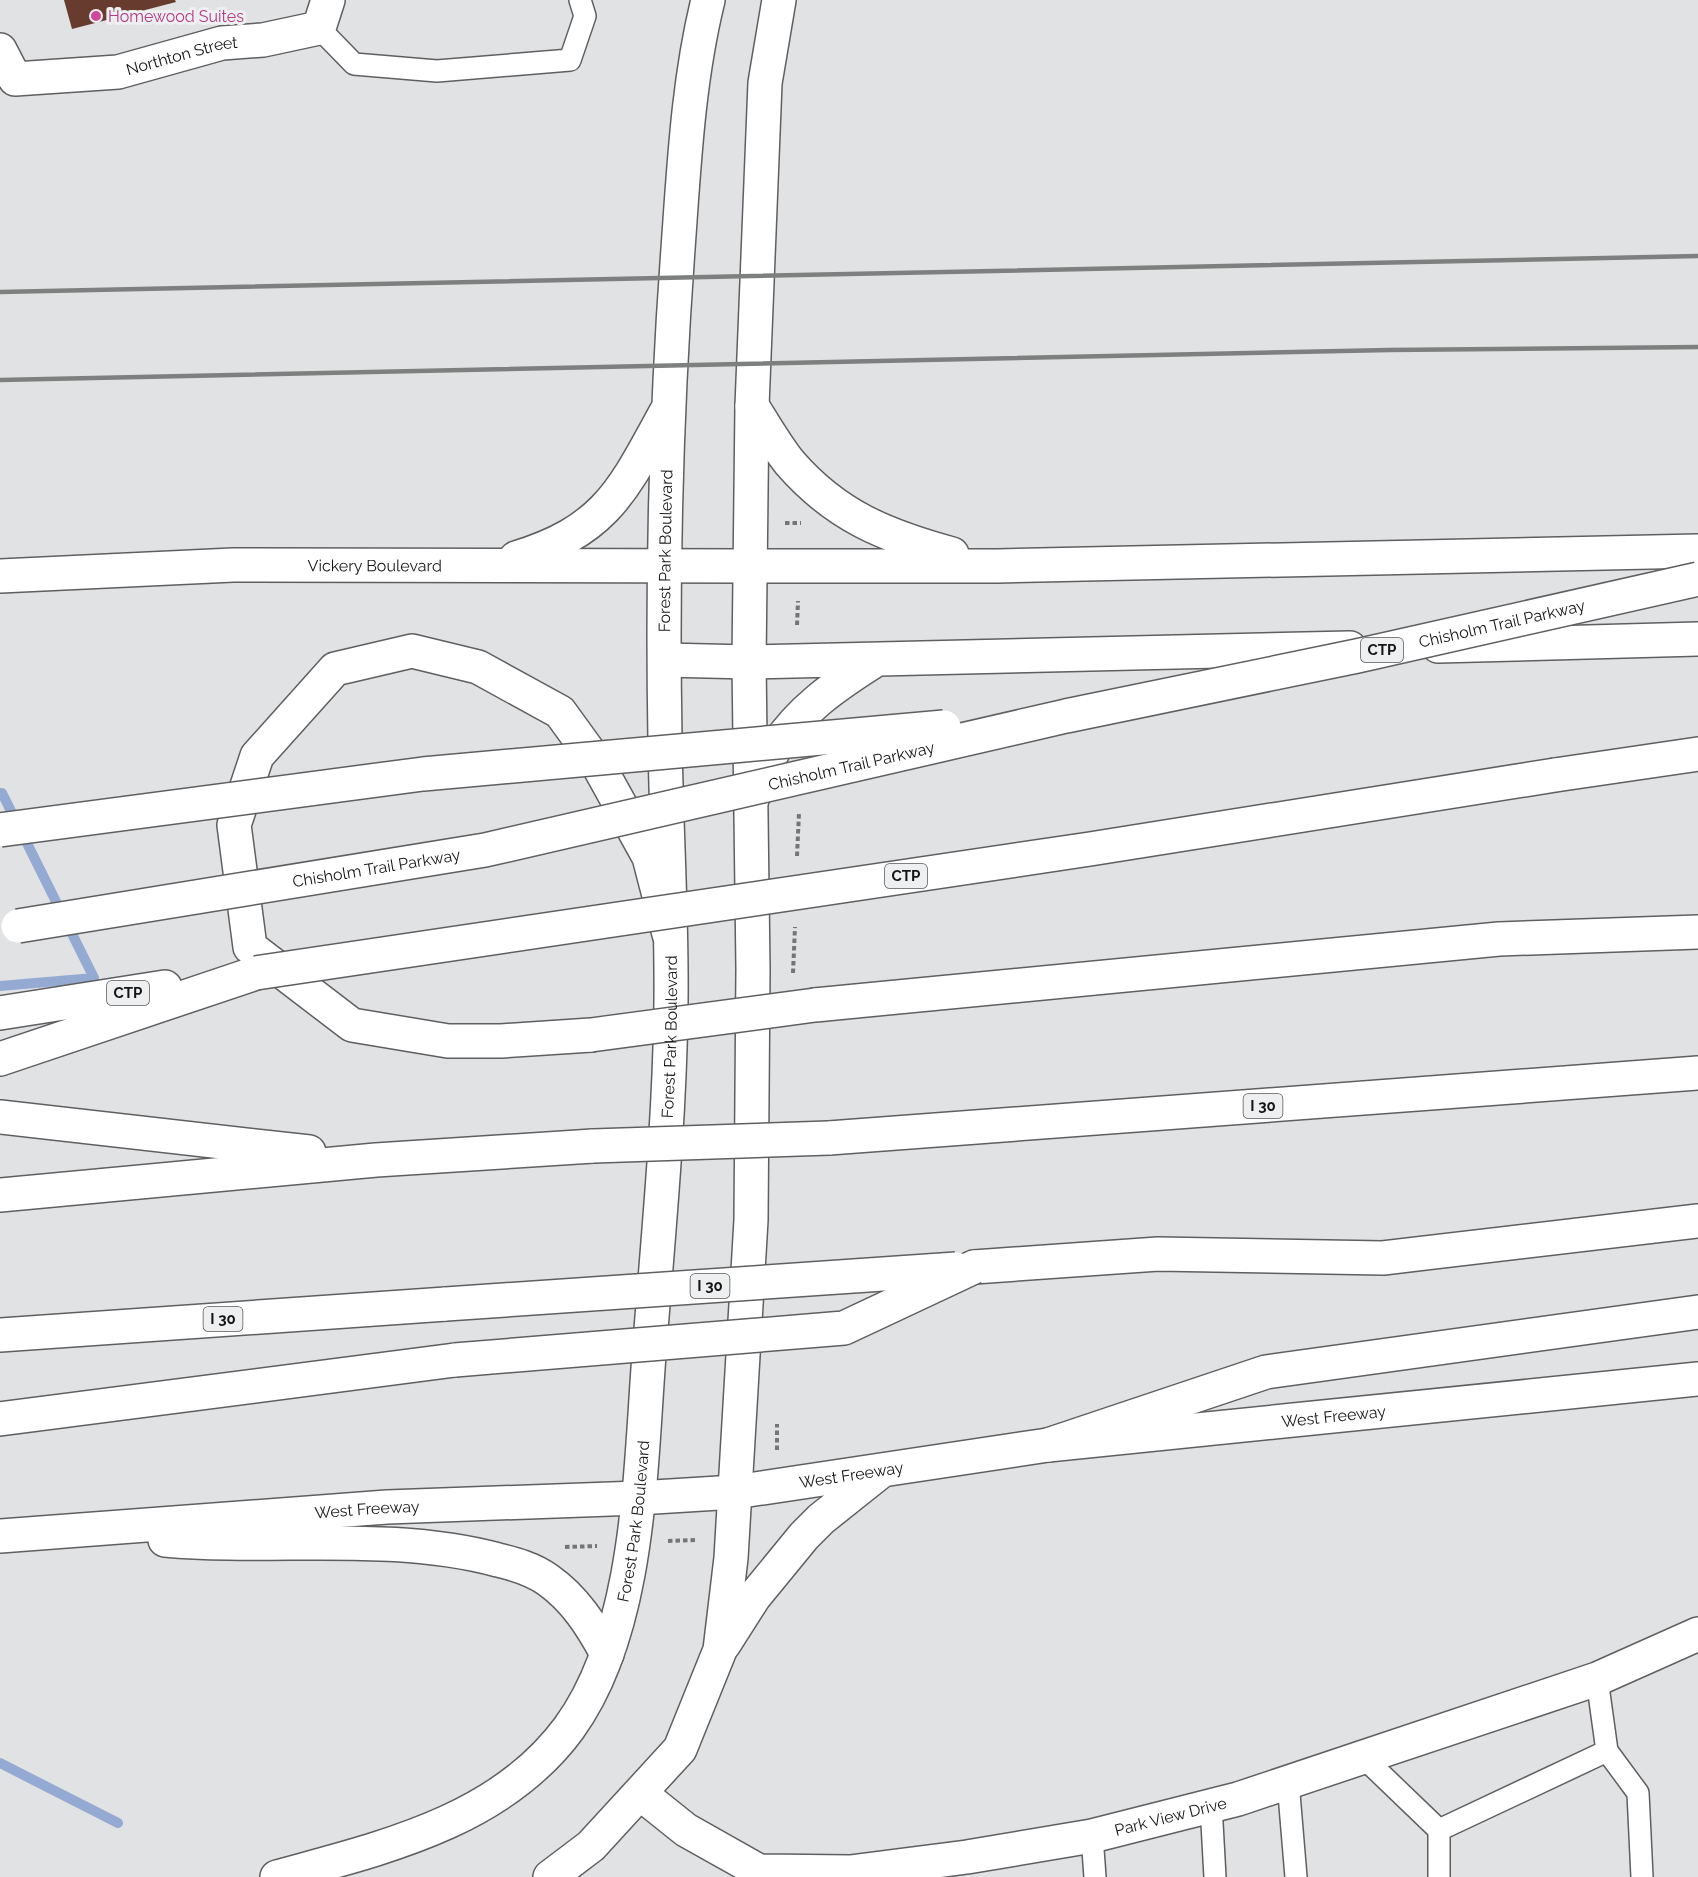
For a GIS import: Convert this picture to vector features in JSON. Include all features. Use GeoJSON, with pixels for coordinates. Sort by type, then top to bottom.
{"type":"FeatureCollection","features":[{"type":"Feature","properties":{"kind":"main road","name":"Forest Park Boulevard"},"geometry":{"type":"LineString","coordinates":[[277,1877],[393,1845],[432,1830],[512,1784],[543,1758],[569,1728],[588,1697],[607,1654],[620,1608],[638,1498],[662,1176],[671,999],[665,660],[669,408],[687,132],[701,30],[708,0]]}},
{"type":"Feature","properties":{"kind":"main road"},"geometry":{"type":"LineString","coordinates":[[720,1650],[731,1558],[740,1384],[752,1220],[753,969],[749,662],[752,406],[765,83],[779,0]]}},
{"type":"Feature","properties":{"kind":"main road","name":"Northton Street"},"geometry":{"type":"LineString","coordinates":[[8,79],[118,72],[222,43],[263,40],[323,14]]}},
{"type":"Feature","properties":{"kind":"main road"},"geometry":{"type":"LineString","coordinates":[[0,51],[8,79]]}},
{"type":"Feature","properties":{"kind":"main road"},"geometry":{"type":"LineString","coordinates":[[752,406],[789,462],[817,491],[843,512],[874,529],[910,543],[997,566],[1698,551]]}},
{"type":"Feature","properties":{"kind":"main road"},"geometry":{"type":"LineString","coordinates":[[491,566],[544,549],[576,534],[600,514],[621,491],[669,408]]}},
{"type":"Feature","properties":{"kind":"main road","name":"Vickery Boulevard"},"geometry":{"type":"LineString","coordinates":[[0,576],[223,565],[997,566]]}},
{"type":"Feature","properties":{"kind":"main road","name":"Chisholm Trail Parkway"},"geometry":{"type":"LineString","coordinates":[[0,928],[485,850],[1066,716],[1345,658],[1698,579]]}},
{"type":"Feature","properties":{"kind":"main road"},"geometry":{"type":"LineString","coordinates":[[665,660],[874,661],[1698,639]]}},
{"type":"Feature","properties":{"kind":"main road"},"geometry":{"type":"LineString","coordinates":[[669,934],[649,857],[597,764],[560,712],[478,667],[412,651],[335,669],[257,756],[234,825],[250,947],[352,1026],[448,1041],[501,1041],[591,1035],[815,1005],[1499,939],[1698,932]]}},
{"type":"Feature","properties":{"kind":"main road"},"geometry":{"type":"LineString","coordinates":[[751,801],[774,749],[798,720],[827,690],[874,661]]}},
{"type":"Feature","properties":{"kind":"main road"},"geometry":{"type":"LineString","coordinates":[[0,830],[423,774],[1066,716]]}},
{"type":"Feature","properties":{"kind":"main road","name":"CTP"},"geometry":{"type":"LineString","coordinates":[[0,1013],[1698,754]]}},
{"type":"Feature","properties":{"kind":"main road"},"geometry":{"type":"LineString","coordinates":[[0,1059],[256,973]]}},
{"type":"Feature","properties":{"kind":"main road","name":"I 30"},"geometry":{"type":"LineString","coordinates":[[0,1195],[376,1160],[593,1146],[829,1138],[1698,1073]]}},
{"type":"Feature","properties":{"kind":"main road"},"geometry":{"type":"LineString","coordinates":[[0,1117],[376,1160]]}},
{"type":"Feature","properties":{"kind":"main road","name":"I 30"},"geometry":{"type":"LineString","coordinates":[[0,1335],[1158,1254],[1383,1258],[1698,1221]]}},
{"type":"Feature","properties":{"kind":"main road"},"geometry":{"type":"LineString","coordinates":[[0,1419],[455,1360],[844,1328],[974,1267]]}},
{"type":"Feature","properties":{"kind":"main road"},"geometry":{"type":"LineString","coordinates":[[1048,1445],[1266,1372],[1698,1312]]}},
{"type":"Feature","properties":{"kind":"main road","name":"West Freeway"},"geometry":{"type":"LineString","coordinates":[[0,1536],[387,1507],[638,1498],[735,1492],[1048,1445],[1698,1379]]}},
{"type":"Feature","properties":{"kind":"main road"},"geometry":{"type":"LineString","coordinates":[[550,1877],[591,1846],[680,1749],[720,1650],[754,1598],[804,1536],[880,1472]]}},
{"type":"Feature","properties":{"kind":"main road"},"geometry":{"type":"LineString","coordinates":[[59,1530],[184,1542],[371,1545],[442,1549],[478,1554],[522,1566],[549,1580],[589,1620],[607,1654]]}},
{"type":"Feature","properties":{"kind":"main road","name":"Park View Drive"},"geometry":{"type":"LineString","coordinates":[[641,1794],[686,1830],[756,1874],[968,1867],[1211,1805],[1288,1782],[1597,1679],[1698,1634]]}},
{"type":"Feature","properties":{"kind":"lane"},"geometry":{"type":"LineString","coordinates":[[323,14],[354,64],[437,71],[570,60],[585,16],[580,0]]}},
{"type":"Feature","properties":{"kind":"lane"},"geometry":{"type":"LineString","coordinates":[[1597,1679],[1607,1751],[1638,1793],[1642,1877]]}},
{"type":"Feature","properties":{"kind":"lane"},"geometry":{"type":"LineString","coordinates":[[1439,1830],[1607,1751]]}},
{"type":"Feature","properties":{"kind":"lane"},"geometry":{"type":"LineString","coordinates":[[1363,1757],[1439,1830],[1439,1877]]}},
{"type":"Feature","properties":{"kind":"lane"},"geometry":{"type":"LineString","coordinates":[[1288,1782],[1296,1877]]}},
{"type":"Feature","properties":{"kind":"lane"},"geometry":{"type":"LineString","coordinates":[[1211,1805],[1215,1877]]}},
{"type":"Feature","properties":{"kind":"lane"},"geometry":{"type":"LineString","coordinates":[[1092,1836],[1095,1877]]}},
{"type":"Feature","properties":{"kind":"path"},"geometry":{"type":"LineString","coordinates":[[797,626],[798,601]]}},
{"type":"Feature","properties":{"kind":"path"},"geometry":{"type":"LineString","coordinates":[[662,1542],[700,1540]]}},
{"type":"Feature","properties":{"kind":"path"},"geometry":{"type":"LineString","coordinates":[[557,1548],[597,1546]]}},
{"type":"Feature","properties":{"kind":"building","name":"Homewood Suites"},"geometry":{"type":"Polygon","coordinates":[[[64,0],[175,0],[176,2],[72,29],[64,0]]]}},
{"type":"Feature","properties":{"kind":"waterway"},"geometry":{"type":"LineString","coordinates":[[0,793],[94,978],[0,986]]}},
{"type":"Feature","properties":{"kind":"waterway"},"geometry":{"type":"LineString","coordinates":[[0,1763],[118,1823]]}},
{"type":"Feature","properties":{"kind":"railway"},"geometry":{"type":"LineString","coordinates":[[0,292],[1698,256]]}},
{"type":"Feature","properties":{"kind":"railway"},"geometry":{"type":"LineString","coordinates":[[0,380],[1389,350],[1698,347]]}},
{"type":"Feature","properties":{"kind":"place","name":"Homewood Suites"},"geometry":{"type":"Point","coordinates":[96,16]}}]}
